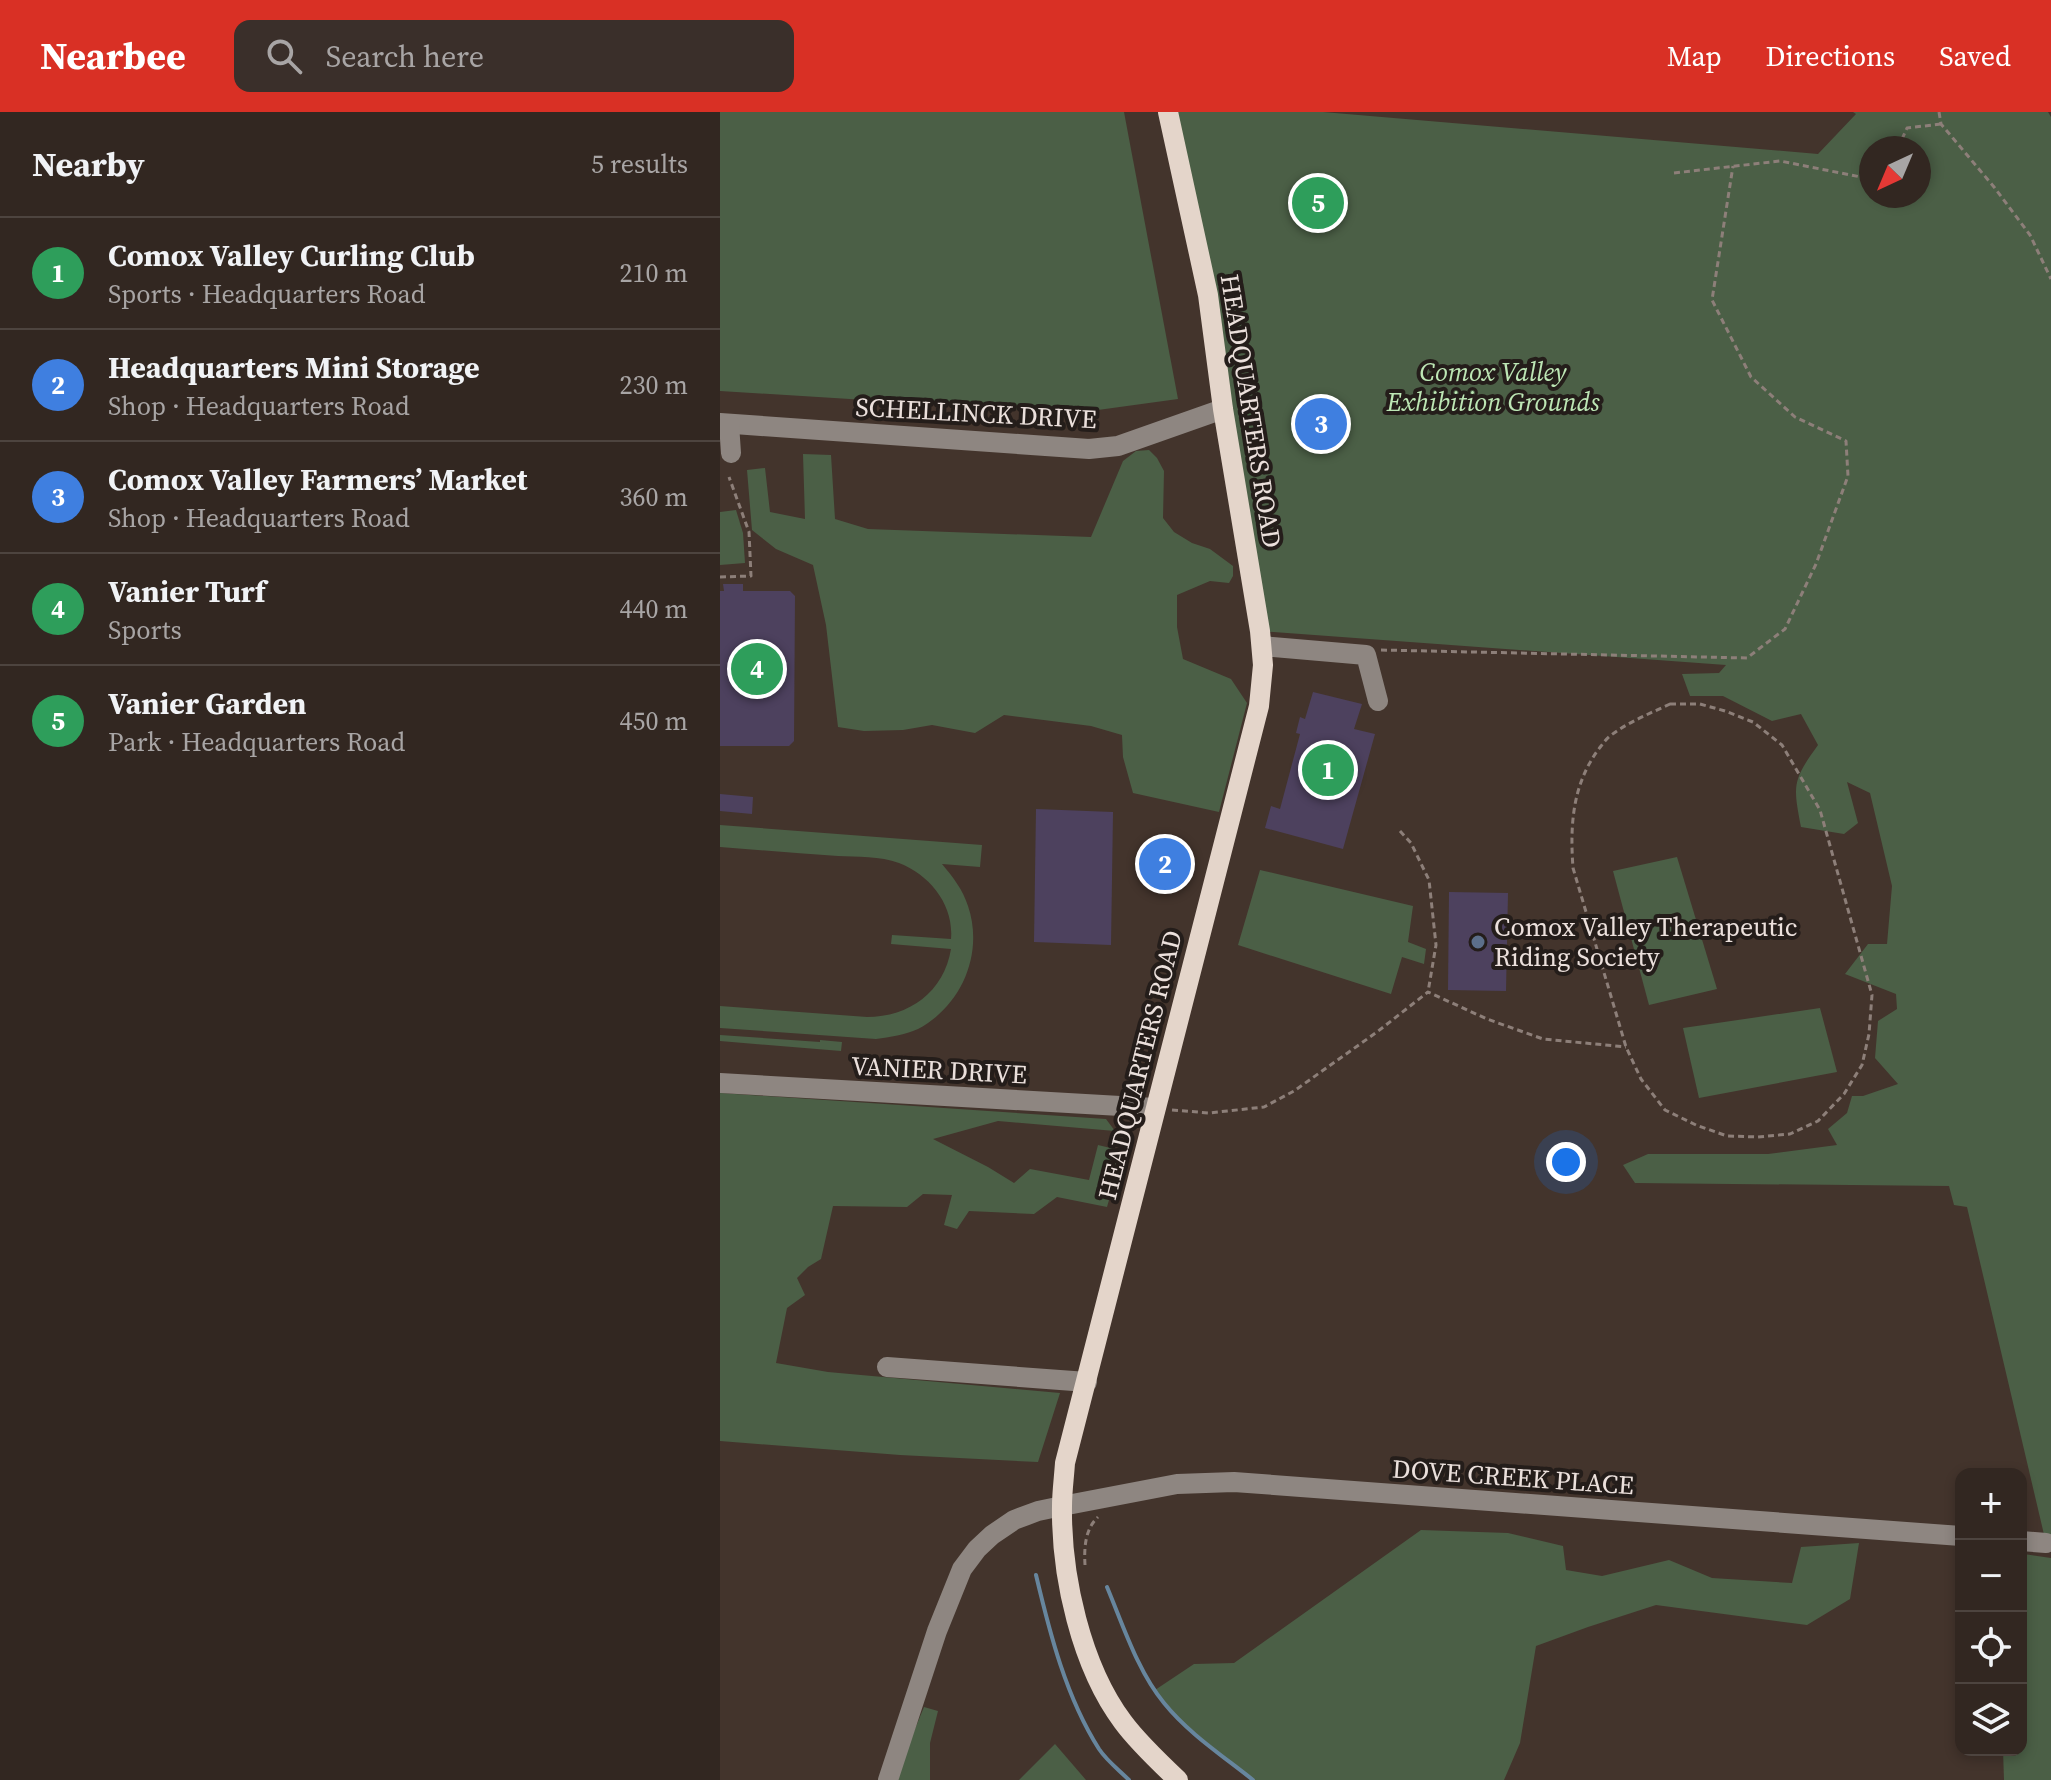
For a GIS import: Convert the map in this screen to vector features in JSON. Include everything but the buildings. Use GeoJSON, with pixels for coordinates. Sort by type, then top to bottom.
{"type":"FeatureCollection","features":[{"type":"Feature","properties":{"kind":"main road","name":"HEADQUARTERS ROAD"},"geometry":{"type":"LineString","coordinates":[[1168,112],[1208,295],[1263,665],[1259,706],[1065,1463],[1062,1506],[1068,1580],[1094,1673],[1123,1723],[1178,1780]]}},
{"type":"Feature","properties":{"kind":"street","name":"SCHELLINCK DRIVE"},"geometry":{"type":"LineString","coordinates":[[724,423],[1089,449],[1118,446],[1223,409]]}},
{"type":"Feature","properties":{"kind":"street"},"geometry":{"type":"LineString","coordinates":[[724,423],[731,453]]}},
{"type":"Feature","properties":{"kind":"street"},"geometry":{"type":"LineString","coordinates":[[1262,646],[1366,655],[1378,701]]}},
{"type":"Feature","properties":{"kind":"street","name":"VANIER DRIVE"},"geometry":{"type":"LineString","coordinates":[[720,1083],[1155,1108]]}},
{"type":"Feature","properties":{"kind":"street"},"geometry":{"type":"LineString","coordinates":[[887,1367],[1087,1382]]}},
{"type":"Feature","properties":{"kind":"street","name":"DOVE CREEK PLACE"},"geometry":{"type":"LineString","coordinates":[[1062,1506],[1177,1484],[1234,1482],[1955,1536]]}},
{"type":"Feature","properties":{"kind":"street"},"geometry":{"type":"LineString","coordinates":[[888,1780],[937,1631],[962,1569],[977,1549],[1014,1520],[1062,1506]]}},
{"type":"Feature","properties":{"kind":"street"},"geometry":{"type":"LineString","coordinates":[[2027,1541],[2046,1543]]}},
{"type":"Feature","properties":{"kind":"path"},"geometry":{"type":"LineString","coordinates":[[1939,112],[1941,124],[2030,235],[2051,279]]}},
{"type":"Feature","properties":{"kind":"path"},"geometry":{"type":"LineString","coordinates":[[1903,136],[1907,128],[1941,124]]}},
{"type":"Feature","properties":{"kind":"path"},"geometry":{"type":"LineString","coordinates":[[1674,173],[1780,161],[1859,177]]}},
{"type":"Feature","properties":{"kind":"path"},"geometry":{"type":"LineString","coordinates":[[1374,650],[1747,658],[1785,629],[1816,564],[1848,476],[1846,441],[1795,417],[1751,377],[1712,300],[1733,166]]}},
{"type":"Feature","properties":{"kind":"path"},"geometry":{"type":"LineString","coordinates":[[720,577],[751,576],[749,532],[729,477]]}},
{"type":"Feature","properties":{"kind":"path"},"geometry":{"type":"LineString","coordinates":[[1670,704],[1700,704],[1753,722],[1782,745],[1820,810],[1872,995],[1869,1034],[1862,1065],[1844,1094],[1818,1121],[1790,1134],[1758,1137],[1727,1136],[1665,1110],[1641,1079],[1626,1047],[1573,868],[1573,812],[1580,782],[1589,762],[1607,738],[1633,721],[1670,704]]}},
{"type":"Feature","properties":{"kind":"path"},"geometry":{"type":"LineString","coordinates":[[1155,1108],[1209,1113],[1264,1107],[1294,1091],[1428,992],[1436,945],[1429,880],[1411,843],[1400,831]]}},
{"type":"Feature","properties":{"kind":"path"},"geometry":{"type":"LineString","coordinates":[[1428,992],[1487,1019],[1543,1039],[1626,1047]]}},
{"type":"Feature","properties":{"kind":"path"},"geometry":{"type":"LineString","coordinates":[[1085,1568],[1084,1546],[1093,1521],[1117,1495]]}},
{"type":"Feature","properties":{"kind":"green space"},"geometry":{"type":"Polygon","coordinates":[[[720,112],[1124,112],[1178,399],[1076,413],[720,391],[720,112]]]}},
{"type":"Feature","properties":{"kind":"green space","name":"Comox Valley Exhibition Grounds"},"geometry":{"type":"Polygon","coordinates":[[[1168,112],[1323,112],[1818,154],[1856,114],[1853,112],[2048,112],[2051,117],[2051,1543],[2046,1543],[1967,1207],[1954,1205],[1949,1186],[1635,1183],[1623,1165],[1648,1154],[1768,1154],[1837,1145],[1828,1129],[1847,1113],[1852,1096],[1863,1096],[1898,1084],[1875,1058],[1878,1021],[1897,1009],[1896,994],[1845,974],[1868,944],[1887,944],[1892,886],[1870,793],[1847,782],[1858,823],[1844,834],[1801,827],[1797,784],[1803,767],[1818,745],[1801,714],[1772,721],[1723,696],[1690,696],[1682,674],[1719,673],[1726,665],[1260,631],[1168,112]]]}},
{"type":"Feature","properties":{"kind":"green space"},"geometry":{"type":"Polygon","coordinates":[[[1149,450],[1164,471],[1163,518],[1174,532],[1210,549],[1233,566],[1229,583],[1210,581],[1177,595],[1177,627],[1183,659],[1231,679],[1247,703],[1219,812],[1133,793],[1123,757],[1122,735],[1091,726],[1004,715],[975,733],[932,725],[903,730],[864,731],[838,727],[826,625],[813,565],[776,549],[752,530],[747,470],[765,468],[770,512],[805,519],[803,454],[831,455],[835,519],[868,529],[1091,537],[1123,461],[1136,451],[1149,450]]]}},
{"type":"Feature","properties":{"kind":"green space"},"geometry":{"type":"Polygon","coordinates":[[[736,510],[743,533],[745,563],[720,565],[720,512],[736,510]]]}},
{"type":"Feature","properties":{"kind":"green space"},"geometry":{"type":"Polygon","coordinates":[[[720,825],[982,845],[980,867],[942,864],[966,900],[973,942],[966,976],[947,1007],[918,1029],[876,1039],[720,1028],[720,1006],[867,1017],[882,1016],[910,1007],[941,978],[951,949],[891,944],[892,935],[951,939],[951,926],[944,903],[930,883],[899,863],[876,858],[720,847],[720,825]]]}},
{"type":"Feature","properties":{"kind":"green space"},"geometry":{"type":"Polygon","coordinates":[[[1677,857],[1717,989],[1649,1005],[1613,871],[1677,857]]]}},
{"type":"Feature","properties":{"kind":"green space"},"geometry":{"type":"Polygon","coordinates":[[[1260,870],[1413,906],[1408,942],[1426,949],[1424,964],[1402,957],[1391,994],[1238,945],[1260,870]]]}},
{"type":"Feature","properties":{"kind":"green space"},"geometry":{"type":"Polygon","coordinates":[[[1820,1008],[1837,1072],[1699,1098],[1683,1028],[1820,1008]]]}},
{"type":"Feature","properties":{"kind":"green space"},"geometry":{"type":"Polygon","coordinates":[[[720,1035],[842,1042],[841,1051],[720,1041],[720,1035]]]}},
{"type":"Feature","properties":{"kind":"green space"},"geometry":{"type":"Polygon","coordinates":[[[720,1093],[1106,1119],[1115,1131],[998,1121],[933,1139],[1014,1183],[1030,1169],[1089,1180],[1098,1145],[1123,1151],[1107,1207],[1057,1197],[1034,1214],[969,1211],[957,1229],[944,1225],[952,1195],[923,1194],[907,1207],[833,1206],[821,1259],[797,1278],[805,1295],[787,1308],[776,1363],[828,1372],[1060,1393],[1038,1462],[720,1441],[720,1093]]]}},
{"type":"Feature","properties":{"kind":"green space"},"geometry":{"type":"Polygon","coordinates":[[[1421,1530],[1508,1533],[1563,1546],[1566,1570],[1602,1576],[1669,1560],[1712,1578],[1792,1583],[1801,1547],[1859,1543],[1850,1599],[1807,1625],[1656,1605],[1536,1646],[1520,1743],[1504,1780],[1253,1780],[1182,1722],[1155,1690],[1194,1664],[1234,1663],[1421,1530]]]}},
{"type":"Feature","properties":{"kind":"green space"},"geometry":{"type":"Polygon","coordinates":[[[2027,1555],[2051,1558],[2051,1780],[2004,1780],[2003,1756],[2027,1756],[2027,1555]]]}},
{"type":"Feature","properties":{"kind":"green space"},"geometry":{"type":"Polygon","coordinates":[[[924,1707],[938,1711],[930,1743],[930,1780],[894,1780],[924,1707]]]}},
{"type":"Feature","properties":{"kind":"green space"},"geometry":{"type":"Polygon","coordinates":[[[1055,1744],[1086,1780],[1019,1780],[1055,1744]]]}},
{"type":"Feature","properties":{"kind":"waterway"},"geometry":{"type":"LineString","coordinates":[[1036,1575],[1053,1642],[1077,1708],[1099,1749],[1129,1780]]}},
{"type":"Feature","properties":{"kind":"waterway"},"geometry":{"type":"LineString","coordinates":[[1107,1587],[1139,1663],[1164,1703],[1195,1734],[1253,1780]]}},
{"type":"Feature","properties":{"kind":"place","name":"Vanier Garden"},"geometry":{"type":"Point","coordinates":[1318,203]}},
{"type":"Feature","properties":{"kind":"place","name":"Comox Valley Farmers’ Market"},"geometry":{"type":"Point","coordinates":[1321,424]}},
{"type":"Feature","properties":{"kind":"place","name":"Vanier Turf"},"geometry":{"type":"Point","coordinates":[757,669]}},
{"type":"Feature","properties":{"kind":"place","name":"Comox Valley Curling Club"},"geometry":{"type":"Point","coordinates":[1328,770]}},
{"type":"Feature","properties":{"kind":"place","name":"Headquarters Mini Storage"},"geometry":{"type":"Point","coordinates":[1165,864]}},
{"type":"Feature","properties":{"kind":"place","name":"Comox Valley Therapeutic Riding Society"},"geometry":{"type":"Point","coordinates":[1478,942]}}]}
